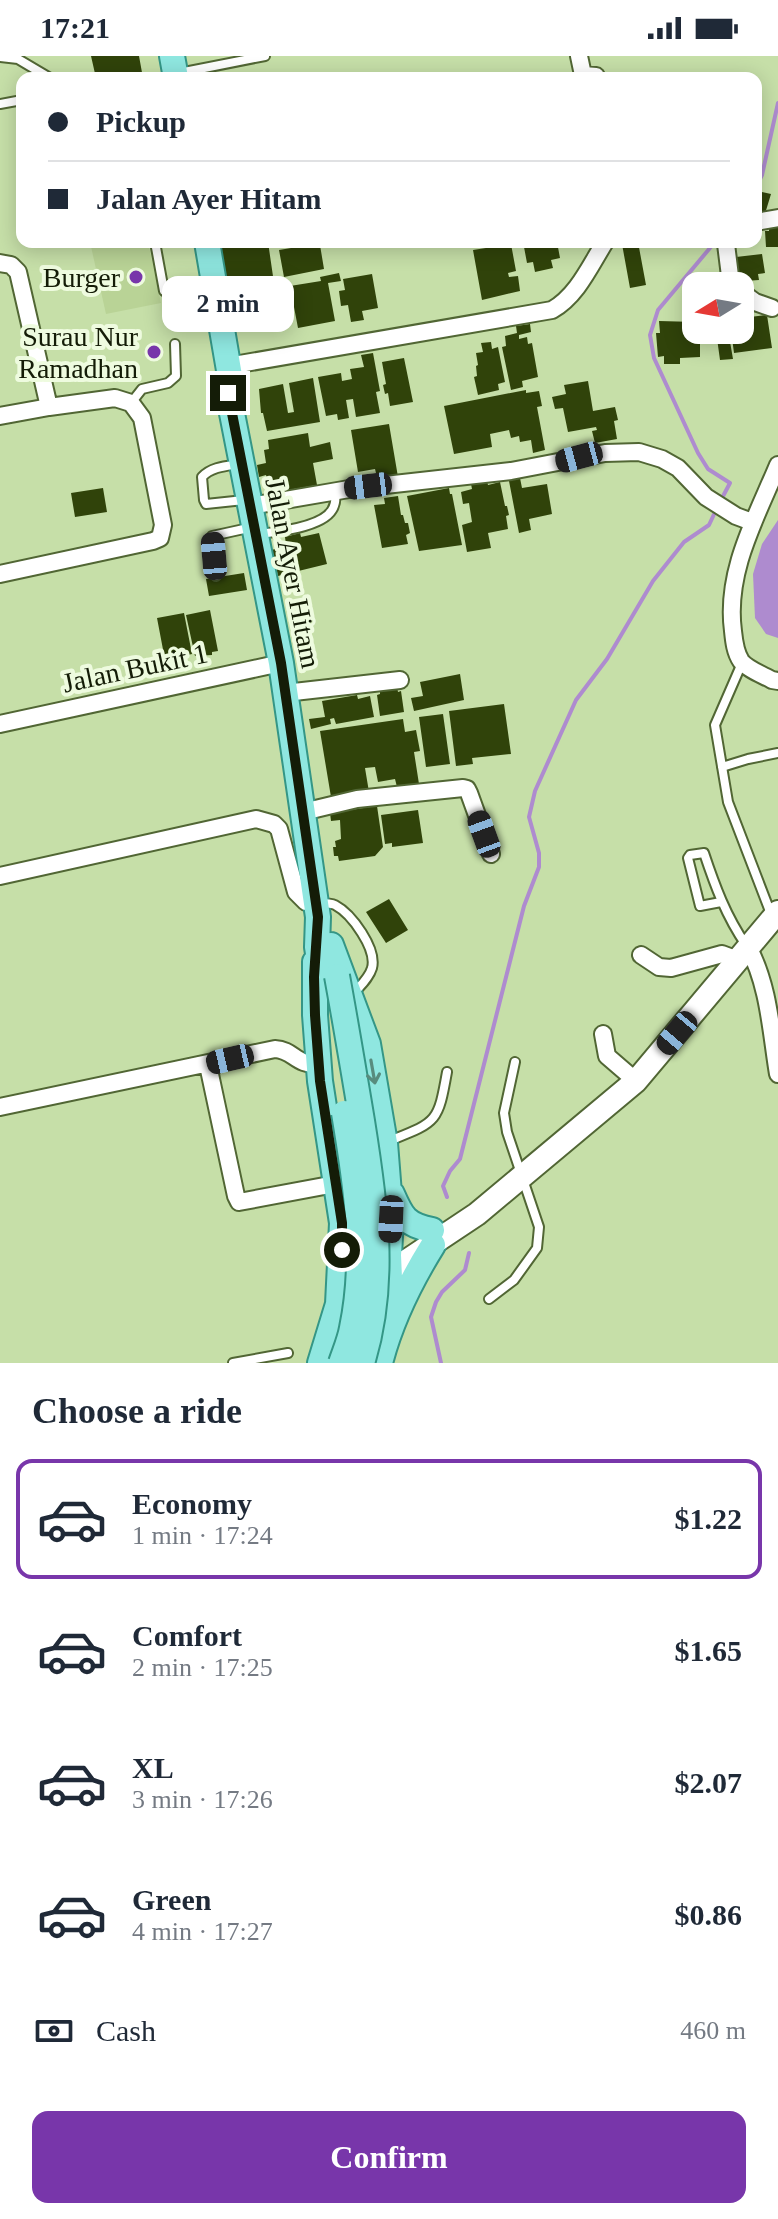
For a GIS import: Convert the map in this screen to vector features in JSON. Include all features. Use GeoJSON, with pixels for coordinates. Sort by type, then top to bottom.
{"type":"FeatureCollection","features":[{"type":"Feature","properties":{"kind":"main road"},"geometry":{"type":"LineString","coordinates":[[195,248],[221,384],[228,393]]}},
{"type":"Feature","properties":{"kind":"main road","name":"Jalan Ayer Hitam"},"geometry":{"type":"LineString","coordinates":[[208,248],[231,382],[228,393],[281,663],[317,910],[324,946],[337,984]]}},
{"type":"Feature","properties":{"kind":"main road"},"geometry":{"type":"LineString","coordinates":[[324,946],[337,984],[368,1044],[385,1143],[391,1192],[391,1302],[387,1338]]}},
{"type":"Feature","properties":{"kind":"main road"},"geometry":{"type":"LineString","coordinates":[[320,1363],[338,1304],[342,1223],[319,1064],[314,977],[324,946]]}},
{"type":"Feature","properties":{"kind":"main road"},"geometry":{"type":"LineString","coordinates":[[337,984],[359,1216],[359,1271],[352,1329],[341,1363]]}},
{"type":"Feature","properties":{"kind":"main road"},"geometry":{"type":"LineString","coordinates":[[337,984],[373,1188],[377,1243],[376,1292],[362,1363]]}},
{"type":"Feature","properties":{"kind":"main road"},"geometry":{"type":"LineString","coordinates":[[380,1363],[406,1291],[433,1238],[409,1223],[399,1211],[391,1192]]}},
{"type":"Feature","properties":{"kind":"main road"},"geometry":{"type":"LineString","coordinates":[[342,1223],[357,1231],[373,1229],[391,1219]]}},
{"type":"Feature","properties":{"kind":"main road"},"geometry":{"type":"LineString","coordinates":[[338,1304],[353,1293],[369,1289],[381,1291],[391,1302]]}},
{"type":"Feature","properties":{"kind":"street"},"geometry":{"type":"LineString","coordinates":[[228,366],[552,310],[571,295],[601,248]]}},
{"type":"Feature","properties":{"kind":"street"},"geometry":{"type":"LineString","coordinates":[[726,248],[729,272]]}},
{"type":"Feature","properties":{"kind":"street"},"geometry":{"type":"LineString","coordinates":[[0,263],[11,265],[18,272],[49,407]]}},
{"type":"Feature","properties":{"kind":"street"},"geometry":{"type":"LineString","coordinates":[[754,301],[772,308]]}},
{"type":"Feature","properties":{"kind":"street"},"geometry":{"type":"LineString","coordinates":[[0,416],[115,398],[131,403],[142,418],[163,525],[160,538],[153,541],[0,574]]}},
{"type":"Feature","properties":{"kind":"street"},"geometry":{"type":"LineString","coordinates":[[252,517],[335,491],[511,471],[605,453],[639,452],[678,468],[706,497],[744,519]]}},
{"type":"Feature","properties":{"kind":"street"},"geometry":{"type":"LineString","coordinates":[[778,465],[744,519],[732,600],[734,644],[742,663],[778,681]]}},
{"type":"Feature","properties":{"kind":"street","name":"Jalan Bukit 1"},"geometry":{"type":"LineString","coordinates":[[0,724],[281,663]]}},
{"type":"Feature","properties":{"kind":"street"},"geometry":{"type":"LineString","coordinates":[[285,693],[400,680]]}},
{"type":"Feature","properties":{"kind":"street"},"geometry":{"type":"LineString","coordinates":[[303,812],[357,799],[463,788],[469,793],[491,854]]}},
{"type":"Feature","properties":{"kind":"street"},"geometry":{"type":"LineString","coordinates":[[0,876],[256,819],[274,824],[279,829],[296,892],[317,910]]}},
{"type":"Feature","properties":{"kind":"street"},"geometry":{"type":"LineString","coordinates":[[341,1276],[390,1264],[477,1214],[522,1177],[636,1081],[776,915]]}},
{"type":"Feature","properties":{"kind":"street"},"geometry":{"type":"LineString","coordinates":[[641,955],[659,967],[671,968],[722,954],[743,954],[757,963],[778,1074]]}},
{"type":"Feature","properties":{"kind":"street"},"geometry":{"type":"LineString","coordinates":[[603,1034],[607,1056],[636,1081]]}},
{"type":"Feature","properties":{"kind":"street"},"geometry":{"type":"LineString","coordinates":[[0,1107],[275,1049],[281,1049],[305,1064],[319,1064]]}},
{"type":"Feature","properties":{"kind":"street"},"geometry":{"type":"LineString","coordinates":[[208,1065],[239,1202],[335,1184]]}},
{"type":"Feature","properties":{"kind":"lane"},"geometry":{"type":"LineString","coordinates":[[169,68],[265,56]]}},
{"type":"Feature","properties":{"kind":"lane"},"geometry":{"type":"LineString","coordinates":[[0,57],[18,59],[40,72]]}},
{"type":"Feature","properties":{"kind":"lane"},"geometry":{"type":"LineString","coordinates":[[156,248],[164,291],[202,287]]}},
{"type":"Feature","properties":{"kind":"lane"},"geometry":{"type":"LineString","coordinates":[[131,403],[142,389],[168,383],[176,376],[175,344]]}},
{"type":"Feature","properties":{"kind":"lane"},"geometry":{"type":"LineString","coordinates":[[242,463],[213,469],[202,477],[206,504],[293,529],[323,520],[331,513],[336,502],[335,491]]}},
{"type":"Feature","properties":{"kind":"lane"},"geometry":{"type":"LineString","coordinates":[[216,576],[212,536],[252,517]]}},
{"type":"Feature","properties":{"kind":"lane"},"geometry":{"type":"LineString","coordinates":[[742,663],[715,725],[728,802],[748,857],[776,915]]}},
{"type":"Feature","properties":{"kind":"lane"},"geometry":{"type":"LineString","coordinates":[[722,767],[778,753]]}},
{"type":"Feature","properties":{"kind":"lane"},"geometry":{"type":"LineString","coordinates":[[721,902],[700,906],[688,858],[690,855],[704,853],[743,954]]}},
{"type":"Feature","properties":{"kind":"lane"},"geometry":{"type":"LineString","coordinates":[[317,910],[334,904],[352,921],[372,949],[373,966],[368,978],[337,984]]}},
{"type":"Feature","properties":{"kind":"lane"},"geometry":{"type":"LineString","coordinates":[[489,1299],[514,1280],[537,1248],[539,1227],[507,1132],[504,1113],[515,1062]]}},
{"type":"Feature","properties":{"kind":"lane"},"geometry":{"type":"LineString","coordinates":[[385,1143],[425,1127],[441,1109],[447,1072]]}},
{"type":"Feature","properties":{"kind":"lane"},"geometry":{"type":"LineString","coordinates":[[233,1363],[288,1353]]}},
{"type":"Feature","properties":{"kind":"shaded area"},"geometry":{"type":"Polygon","coordinates":[[[91,248],[149,248],[161,303],[106,314],[91,248]]]}},
{"type":"Feature","properties":{"kind":"shaded area"},"geometry":{"type":"Polygon","coordinates":[[[778,520],[778,638],[766,634],[755,618],[753,574],[762,544],[778,520]]]}},
{"type":"Feature","properties":{"kind":"building"},"geometry":{"type":"Polygon","coordinates":[[[91,56],[139,56],[142,72],[95,72],[91,56]]]}},
{"type":"Feature","properties":{"kind":"building"},"geometry":{"type":"Polygon","coordinates":[[[762,192],[771,194],[762,216],[762,192]]]}},
{"type":"Feature","properties":{"kind":"building"},"geometry":{"type":"Polygon","coordinates":[[[778,224],[778,247],[766,247],[765,231],[769,231],[769,225],[778,224]]]}},
{"type":"Feature","properties":{"kind":"building"},"geometry":{"type":"Polygon","coordinates":[[[215,248],[269,248],[274,283],[230,290],[229,282],[220,284],[215,248]]]}},
{"type":"Feature","properties":{"kind":"building"},"geometry":{"type":"Polygon","coordinates":[[[320,248],[324,269],[284,277],[279,250],[320,248]]]}},
{"type":"Feature","properties":{"kind":"building"},"geometry":{"type":"Polygon","coordinates":[[[512,248],[516,271],[508,273],[509,277],[518,276],[520,291],[482,300],[473,250],[512,248]]]}},
{"type":"Feature","properties":{"kind":"building"},"geometry":{"type":"Polygon","coordinates":[[[524,248],[558,248],[560,258],[551,260],[553,268],[535,272],[533,262],[527,263],[524,248]]]}},
{"type":"Feature","properties":{"kind":"building"},"geometry":{"type":"Polygon","coordinates":[[[623,248],[639,248],[646,285],[630,288],[623,248]]]}},
{"type":"Feature","properties":{"kind":"building"},"geometry":{"type":"Polygon","coordinates":[[[762,254],[765,273],[758,274],[759,280],[754,280],[754,272],[738,272],[736,257],[762,254]]]}},
{"type":"Feature","properties":{"kind":"building"},"geometry":{"type":"Polygon","coordinates":[[[339,273],[341,281],[328,283],[335,321],[298,328],[290,286],[321,281],[320,277],[339,273]]]}},
{"type":"Feature","properties":{"kind":"building"},"geometry":{"type":"Polygon","coordinates":[[[372,274],[378,308],[362,311],[364,320],[351,322],[348,305],[341,306],[339,291],[345,290],[343,279],[372,274]]]}},
{"type":"Feature","properties":{"kind":"building"},"geometry":{"type":"Polygon","coordinates":[[[767,315],[772,348],[734,353],[733,344],[754,344],[754,317],[767,315]]]}},
{"type":"Feature","properties":{"kind":"building"},"geometry":{"type":"Polygon","coordinates":[[[659,321],[682,322],[682,344],[700,344],[700,357],[680,358],[680,364],[664,364],[664,356],[658,357],[656,333],[660,333],[659,321]]]}},
{"type":"Feature","properties":{"kind":"building"},"geometry":{"type":"Polygon","coordinates":[[[530,324],[531,332],[519,335],[519,339],[527,337],[528,344],[532,343],[538,377],[522,381],[523,387],[511,390],[502,347],[506,346],[505,336],[517,333],[516,326],[530,324]]]}},
{"type":"Feature","properties":{"kind":"building"},"geometry":{"type":"Polygon","coordinates":[[[491,342],[492,349],[498,347],[505,382],[498,384],[499,390],[478,395],[474,377],[477,376],[478,365],[476,353],[483,352],[481,343],[491,342]]]}},
{"type":"Feature","properties":{"kind":"building"},"geometry":{"type":"Polygon","coordinates":[[[718,344],[730,344],[733,359],[720,360],[718,344]]]}},
{"type":"Feature","properties":{"kind":"building"},"geometry":{"type":"Polygon","coordinates":[[[373,353],[380,391],[376,392],[380,413],[356,417],[353,399],[346,400],[349,418],[338,420],[337,414],[326,416],[318,377],[341,373],[342,381],[352,379],[350,369],[364,367],[361,355],[373,353]]]}},
{"type":"Feature","properties":{"kind":"building"},"geometry":{"type":"Polygon","coordinates":[[[404,358],[413,402],[390,406],[383,385],[386,384],[382,362],[404,358]]]}},
{"type":"Feature","properties":{"kind":"building"},"geometry":{"type":"Polygon","coordinates":[[[313,378],[320,422],[267,431],[261,413],[259,389],[283,384],[288,413],[294,412],[289,383],[313,378]]]}},
{"type":"Feature","properties":{"kind":"building"},"geometry":{"type":"Polygon","coordinates":[[[588,381],[593,411],[615,407],[617,439],[595,443],[592,431],[597,430],[596,427],[568,432],[563,408],[555,409],[552,397],[566,394],[564,385],[588,381]]]}},
{"type":"Feature","properties":{"kind":"building"},"geometry":{"type":"Polygon","coordinates":[[[526,390],[526,393],[539,391],[542,406],[537,407],[545,450],[533,453],[531,440],[520,442],[519,436],[511,438],[509,430],[490,434],[492,447],[454,454],[444,406],[526,390]]]}},
{"type":"Feature","properties":{"kind":"building"},"geometry":{"type":"Polygon","coordinates":[[[389,424],[398,477],[378,481],[375,469],[358,472],[351,430],[389,424]]]}},
{"type":"Feature","properties":{"kind":"building"},"geometry":{"type":"Polygon","coordinates":[[[308,433],[310,447],[330,442],[333,459],[313,463],[317,485],[276,492],[274,483],[268,484],[266,475],[259,477],[257,465],[266,463],[264,450],[269,449],[268,440],[308,433]]]}},
{"type":"Feature","properties":{"kind":"building"},"geometry":{"type":"Polygon","coordinates":[[[520,478],[522,488],[547,484],[552,514],[529,519],[531,530],[519,533],[509,481],[520,478]]]}},
{"type":"Feature","properties":{"kind":"building"},"geometry":{"type":"Polygon","coordinates":[[[487,481],[488,485],[500,482],[509,515],[506,516],[508,529],[488,533],[491,548],[467,552],[462,525],[472,522],[469,503],[463,504],[461,492],[472,489],[471,484],[487,481]]]}},
{"type":"Feature","properties":{"kind":"building"},"geometry":{"type":"Polygon","coordinates":[[[103,488],[107,512],[75,517],[71,493],[103,488]]]}},
{"type":"Feature","properties":{"kind":"building"},"geometry":{"type":"Polygon","coordinates":[[[449,488],[462,545],[419,551],[407,496],[449,488]]]}},
{"type":"Feature","properties":{"kind":"building"},"geometry":{"type":"Polygon","coordinates":[[[398,496],[401,515],[408,523],[408,544],[382,548],[374,505],[385,504],[384,498],[398,496]]]}},
{"type":"Feature","properties":{"kind":"building"},"geometry":{"type":"Polygon","coordinates":[[[300,533],[301,537],[319,533],[327,564],[278,576],[272,550],[286,545],[285,537],[300,533]]]}},
{"type":"Feature","properties":{"kind":"building"},"geometry":{"type":"Polygon","coordinates":[[[244,573],[247,590],[209,596],[206,579],[244,573]]]}},
{"type":"Feature","properties":{"kind":"building"},"geometry":{"type":"Polygon","coordinates":[[[210,610],[218,651],[212,652],[212,655],[195,656],[186,615],[210,610]]]}},
{"type":"Feature","properties":{"kind":"building"},"geometry":{"type":"Polygon","coordinates":[[[184,613],[192,654],[165,660],[157,618],[184,613]]]}},
{"type":"Feature","properties":{"kind":"building"},"geometry":{"type":"Polygon","coordinates":[[[460,674],[464,700],[414,711],[411,698],[423,696],[420,682],[460,674]]]}},
{"type":"Feature","properties":{"kind":"building"},"geometry":{"type":"Polygon","coordinates":[[[397,687],[398,692],[401,691],[404,712],[380,716],[377,695],[380,689],[397,687]]]}},
{"type":"Feature","properties":{"kind":"building"},"geometry":{"type":"Polygon","coordinates":[[[357,695],[358,699],[370,696],[374,717],[336,724],[334,718],[330,719],[331,724],[311,729],[309,719],[325,717],[322,701],[357,695]]]}},
{"type":"Feature","properties":{"kind":"building"},"geometry":{"type":"Polygon","coordinates":[[[504,704],[511,754],[472,758],[473,764],[456,766],[449,711],[504,704]]]}},
{"type":"Feature","properties":{"kind":"building"},"geometry":{"type":"Polygon","coordinates":[[[443,714],[450,764],[426,767],[419,717],[443,714]]]}},
{"type":"Feature","properties":{"kind":"building"},"geometry":{"type":"Polygon","coordinates":[[[403,719],[405,732],[416,730],[420,751],[414,752],[419,784],[397,787],[395,779],[378,782],[375,767],[365,768],[369,792],[331,797],[320,731],[403,719]]]}},
{"type":"Feature","properties":{"kind":"building"},"geometry":{"type":"Polygon","coordinates":[[[377,806],[383,847],[375,856],[339,861],[338,856],[334,856],[333,847],[336,847],[335,841],[341,839],[340,820],[331,821],[330,813],[377,806]]]}},
{"type":"Feature","properties":{"kind":"building"},"geometry":{"type":"Polygon","coordinates":[[[418,810],[423,843],[392,847],[392,843],[385,844],[381,815],[418,810]]]}},
{"type":"Feature","properties":{"kind":"building"},"geometry":{"type":"Polygon","coordinates":[[[389,899],[408,930],[386,943],[366,912],[389,899]]]}},
{"type":"Feature","properties":{"kind":"waterway"},"geometry":{"type":"LineString","coordinates":[[762,175],[778,103]]}},
{"type":"Feature","properties":{"kind":"waterway"},"geometry":{"type":"LineString","coordinates":[[710,248],[658,310],[650,335],[654,358],[698,453],[708,469],[730,483],[721,500]]}},
{"type":"Feature","properties":{"kind":"waterway"},"geometry":{"type":"LineString","coordinates":[[447,1197],[443,1186],[460,1159],[524,906],[539,867],[539,853],[529,817],[535,791],[576,700],[607,659],[653,581],[684,542],[709,525],[717,508]]}},
{"type":"Feature","properties":{"kind":"waterway"},"geometry":{"type":"LineString","coordinates":[[441,1363],[431,1317],[442,1292],[465,1270],[469,1253]]}},
{"type":"Feature","properties":{"kind":"place","name":"Burger"},"geometry":{"type":"Point","coordinates":[136,277]}},
{"type":"Feature","properties":{"kind":"place","name":"Surau Nur Ramadhan"},"geometry":{"type":"Point","coordinates":[154,352]}},
{"type":"Feature","properties":{"kind":"route"},"geometry":{"type":"LineString","coordinates":[[228,393],[281,663],[318,917],[315,1015],[320,1081],[342,1223],[342,1250]]}}]}
